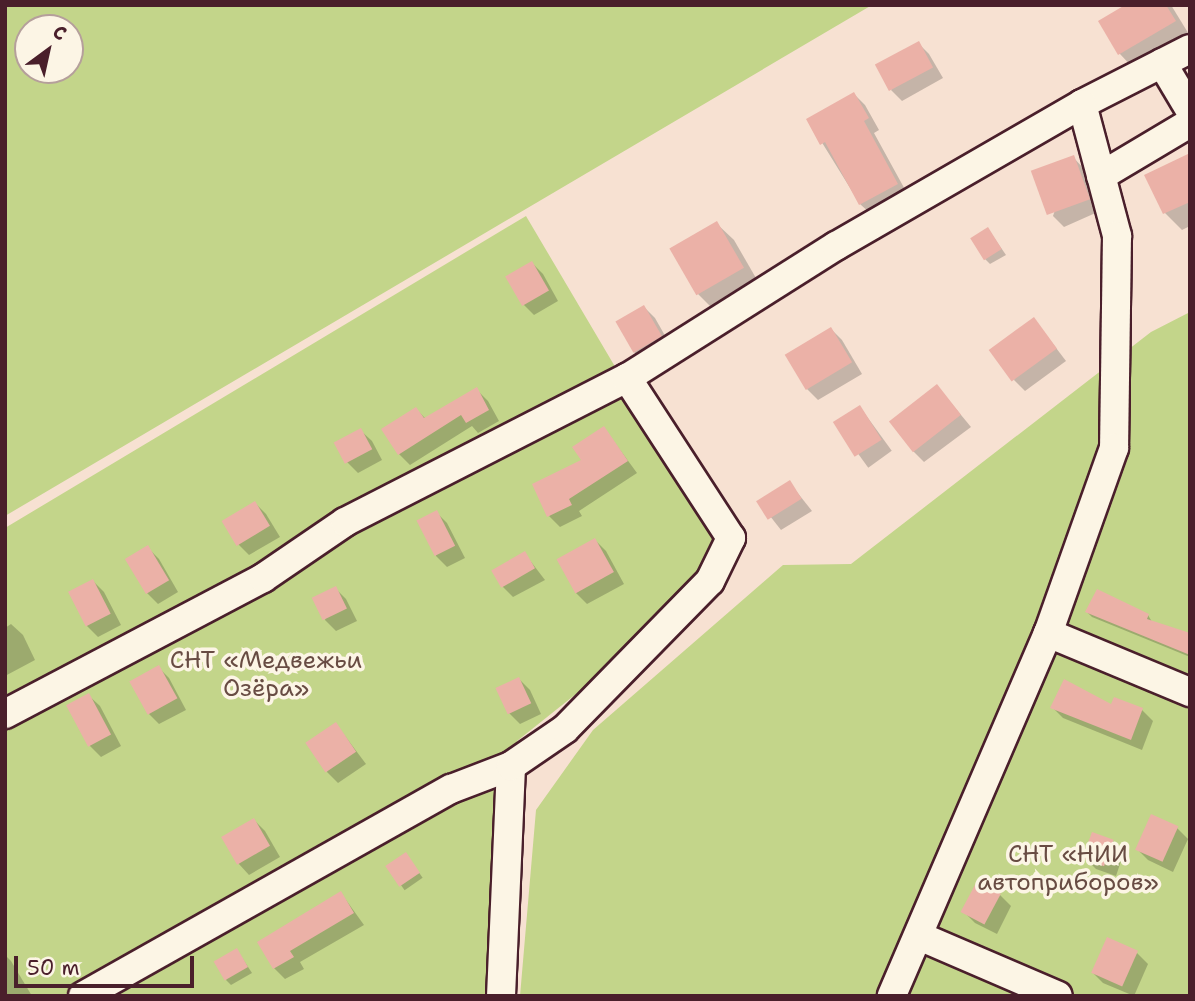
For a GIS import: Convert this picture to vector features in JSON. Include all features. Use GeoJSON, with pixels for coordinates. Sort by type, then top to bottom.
{"type":"FeatureCollection","features":[{"type":"Feature","properties":{"kind":"street"},"geometry":{"type":"LineString","coordinates":[[5,714],[263,578],[345,522],[627,377],[836,246],[1082,104],[1190,49]]}},
{"type":"Feature","properties":{"kind":"street"},"geometry":{"type":"LineString","coordinates":[[1162,63],[1190,110]]}},
{"type":"Feature","properties":{"kind":"street"},"geometry":{"type":"LineString","coordinates":[[892,996],[1048,633],[1114,448],[1117,236],[1082,104]]}},
{"type":"Feature","properties":{"kind":"street"},"geometry":{"type":"LineString","coordinates":[[1101,176],[1190,123]]}},
{"type":"Feature","properties":{"kind":"street"},"geometry":{"type":"LineString","coordinates":[[83,996],[451,789],[511,766],[565,729],[710,581],[731,538],[627,377]]}},
{"type":"Feature","properties":{"kind":"street"},"geometry":{"type":"LineString","coordinates":[[1048,633],[1190,692]]}},
{"type":"Feature","properties":{"kind":"street"},"geometry":{"type":"LineString","coordinates":[[501,996],[511,766]]}},
{"type":"Feature","properties":{"kind":"street"},"geometry":{"type":"LineString","coordinates":[[919,936],[1058,996]]}},
{"type":"Feature","properties":{"kind":"green space"},"geometry":{"type":"Polygon","coordinates":[[[5,5],[872,5],[5,516],[5,5]]]}},
{"type":"Feature","properties":{"kind":"green space","name":"СНТ «Медвежьи Озёра»"},"geometry":{"type":"Polygon","coordinates":[[[526,216],[734,568],[517,741],[501,996],[5,996],[5,528],[526,216]]]}},
{"type":"Feature","properties":{"kind":"green space","name":"СНТ «НИИ автоприборов»"},"geometry":{"type":"Polygon","coordinates":[[[1190,312],[1190,996],[520,996],[536,810],[593,730],[783,565],[851,564],[1151,332],[1190,312]]]}},
{"type":"Feature","properties":{"kind":"building"},"geometry":{"type":"Polygon","coordinates":[[[1125,5],[1166,5],[1176,21],[1118,55],[1098,21],[1125,5]]]}},
{"type":"Feature","properties":{"kind":"building"},"geometry":{"type":"Polygon","coordinates":[[[919,41],[933,67],[889,91],[875,64],[919,41]]]}},
{"type":"Feature","properties":{"kind":"building"},"geometry":{"type":"Polygon","coordinates":[[[854,92],[869,118],[864,121],[898,184],[859,205],[825,142],[820,145],[806,119],[854,92]]]}},
{"type":"Feature","properties":{"kind":"building"},"geometry":{"type":"Polygon","coordinates":[[[1190,153],[1190,202],[1163,214],[1144,175],[1190,153]]]}},
{"type":"Feature","properties":{"kind":"building"},"geometry":{"type":"Polygon","coordinates":[[[1074,155],[1090,199],[1047,215],[1031,171],[1074,155]]]}},
{"type":"Feature","properties":{"kind":"building"},"geometry":{"type":"Polygon","coordinates":[[[717,221],[744,268],[696,295],[669,248],[717,221]]]}},
{"type":"Feature","properties":{"kind":"building"},"geometry":{"type":"Polygon","coordinates":[[[988,227],[1002,249],[984,260],[970,238],[988,227]]]}},
{"type":"Feature","properties":{"kind":"building"},"geometry":{"type":"Polygon","coordinates":[[[532,261],[549,290],[522,306],[505,276],[532,261]]]}},
{"type":"Feature","properties":{"kind":"building"},"geometry":{"type":"Polygon","coordinates":[[[644,305],[662,336],[633,353],[615,322],[644,305]]]}},
{"type":"Feature","properties":{"kind":"building"},"geometry":{"type":"Polygon","coordinates":[[[1034,317],[1057,349],[1012,381],[989,350],[1034,317]]]}},
{"type":"Feature","properties":{"kind":"building"},"geometry":{"type":"Polygon","coordinates":[[[831,327],[852,362],[806,390],[785,355],[831,327]]]}},
{"type":"Feature","properties":{"kind":"building"},"geometry":{"type":"Polygon","coordinates":[[[937,384],[961,415],[913,452],[889,422],[937,384]]]}},
{"type":"Feature","properties":{"kind":"building"},"geometry":{"type":"Polygon","coordinates":[[[477,387],[489,410],[466,423],[461,415],[398,455],[381,429],[416,407],[424,418],[477,387]]]}},
{"type":"Feature","properties":{"kind":"building"},"geometry":{"type":"Polygon","coordinates":[[[860,405],[882,440],[855,457],[833,422],[860,405]]]}},
{"type":"Feature","properties":{"kind":"building"},"geometry":{"type":"Polygon","coordinates":[[[604,426],[628,461],[569,499],[572,505],[547,517],[532,484],[581,460],[572,447],[604,426]]]}},
{"type":"Feature","properties":{"kind":"building"},"geometry":{"type":"Polygon","coordinates":[[[361,428],[372,449],[345,464],[334,443],[361,428]]]}},
{"type":"Feature","properties":{"kind":"building"},"geometry":{"type":"Polygon","coordinates":[[[790,480],[802,499],[768,520],[756,501],[790,480]]]}},
{"type":"Feature","properties":{"kind":"building"},"geometry":{"type":"Polygon","coordinates":[[[255,501],[270,526],[237,546],[222,521],[255,501]]]}},
{"type":"Feature","properties":{"kind":"building"},"geometry":{"type":"Polygon","coordinates":[[[437,510],[455,546],[435,556],[417,520],[437,510]]]}},
{"type":"Feature","properties":{"kind":"building"},"geometry":{"type":"Polygon","coordinates":[[[595,538],[614,572],[575,593],[557,559],[595,538]]]}},
{"type":"Feature","properties":{"kind":"building"},"geometry":{"type":"Polygon","coordinates":[[[148,545],[169,580],[146,594],[125,559],[148,545]]]}},
{"type":"Feature","properties":{"kind":"building"},"geometry":{"type":"Polygon","coordinates":[[[525,551],[535,568],[501,588],[491,570],[525,551]]]}},
{"type":"Feature","properties":{"kind":"building"},"geometry":{"type":"Polygon","coordinates":[[[93,579],[111,614],[86,626],[68,592],[93,579]]]}},
{"type":"Feature","properties":{"kind":"building"},"geometry":{"type":"Polygon","coordinates":[[[336,586],[347,608],[323,620],[312,598],[336,586]]]}},
{"type":"Feature","properties":{"kind":"building"},"geometry":{"type":"Polygon","coordinates":[[[1097,589],[1149,614],[1147,619],[1190,633],[1190,655],[1085,612],[1097,589]]]}},
{"type":"Feature","properties":{"kind":"building"},"geometry":{"type":"Polygon","coordinates":[[[159,665],[177,698],[148,715],[129,681],[159,665]]]}},
{"type":"Feature","properties":{"kind":"building"},"geometry":{"type":"Polygon","coordinates":[[[519,677],[531,703],[508,714],[495,688],[519,677]]]}},
{"type":"Feature","properties":{"kind":"building"},"geometry":{"type":"Polygon","coordinates":[[[1064,679],[1111,704],[1114,697],[1143,708],[1131,740],[1050,708],[1064,679]]]}},
{"type":"Feature","properties":{"kind":"building"},"geometry":{"type":"Polygon","coordinates":[[[89,693],[111,734],[88,747],[66,705],[89,693]]]}},
{"type":"Feature","properties":{"kind":"building"},"geometry":{"type":"Polygon","coordinates":[[[336,722],[356,752],[325,773],[305,743],[336,722]]]}},
{"type":"Feature","properties":{"kind":"building"},"geometry":{"type":"Polygon","coordinates":[[[1151,814],[1178,826],[1163,862],[1135,850],[1151,814]]]}},
{"type":"Feature","properties":{"kind":"building"},"geometry":{"type":"Polygon","coordinates":[[[254,818],[270,846],[237,865],[221,837],[254,818]]]}},
{"type":"Feature","properties":{"kind":"building"},"geometry":{"type":"Polygon","coordinates":[[[1092,832],[1114,840],[1104,866],[1082,858],[1092,832]]]}},
{"type":"Feature","properties":{"kind":"building"},"geometry":{"type":"Polygon","coordinates":[[[406,852],[420,873],[399,887],[385,866],[406,852]]]}},
{"type":"Feature","properties":{"kind":"building"},"geometry":{"type":"Polygon","coordinates":[[[977,881],[1001,894],[984,925],[961,912],[977,881]]]}},
{"type":"Feature","properties":{"kind":"building"},"geometry":{"type":"Polygon","coordinates":[[[341,891],[354,913],[290,951],[294,957],[273,969],[257,942],[341,891]]]}},
{"type":"Feature","properties":{"kind":"building"},"geometry":{"type":"Polygon","coordinates":[[[1107,937],[1138,951],[1122,986],[1091,973],[1107,937]]]}},
{"type":"Feature","properties":{"kind":"building"},"geometry":{"type":"Polygon","coordinates":[[[237,948],[248,967],[225,981],[214,962],[237,948]]]}}]}
